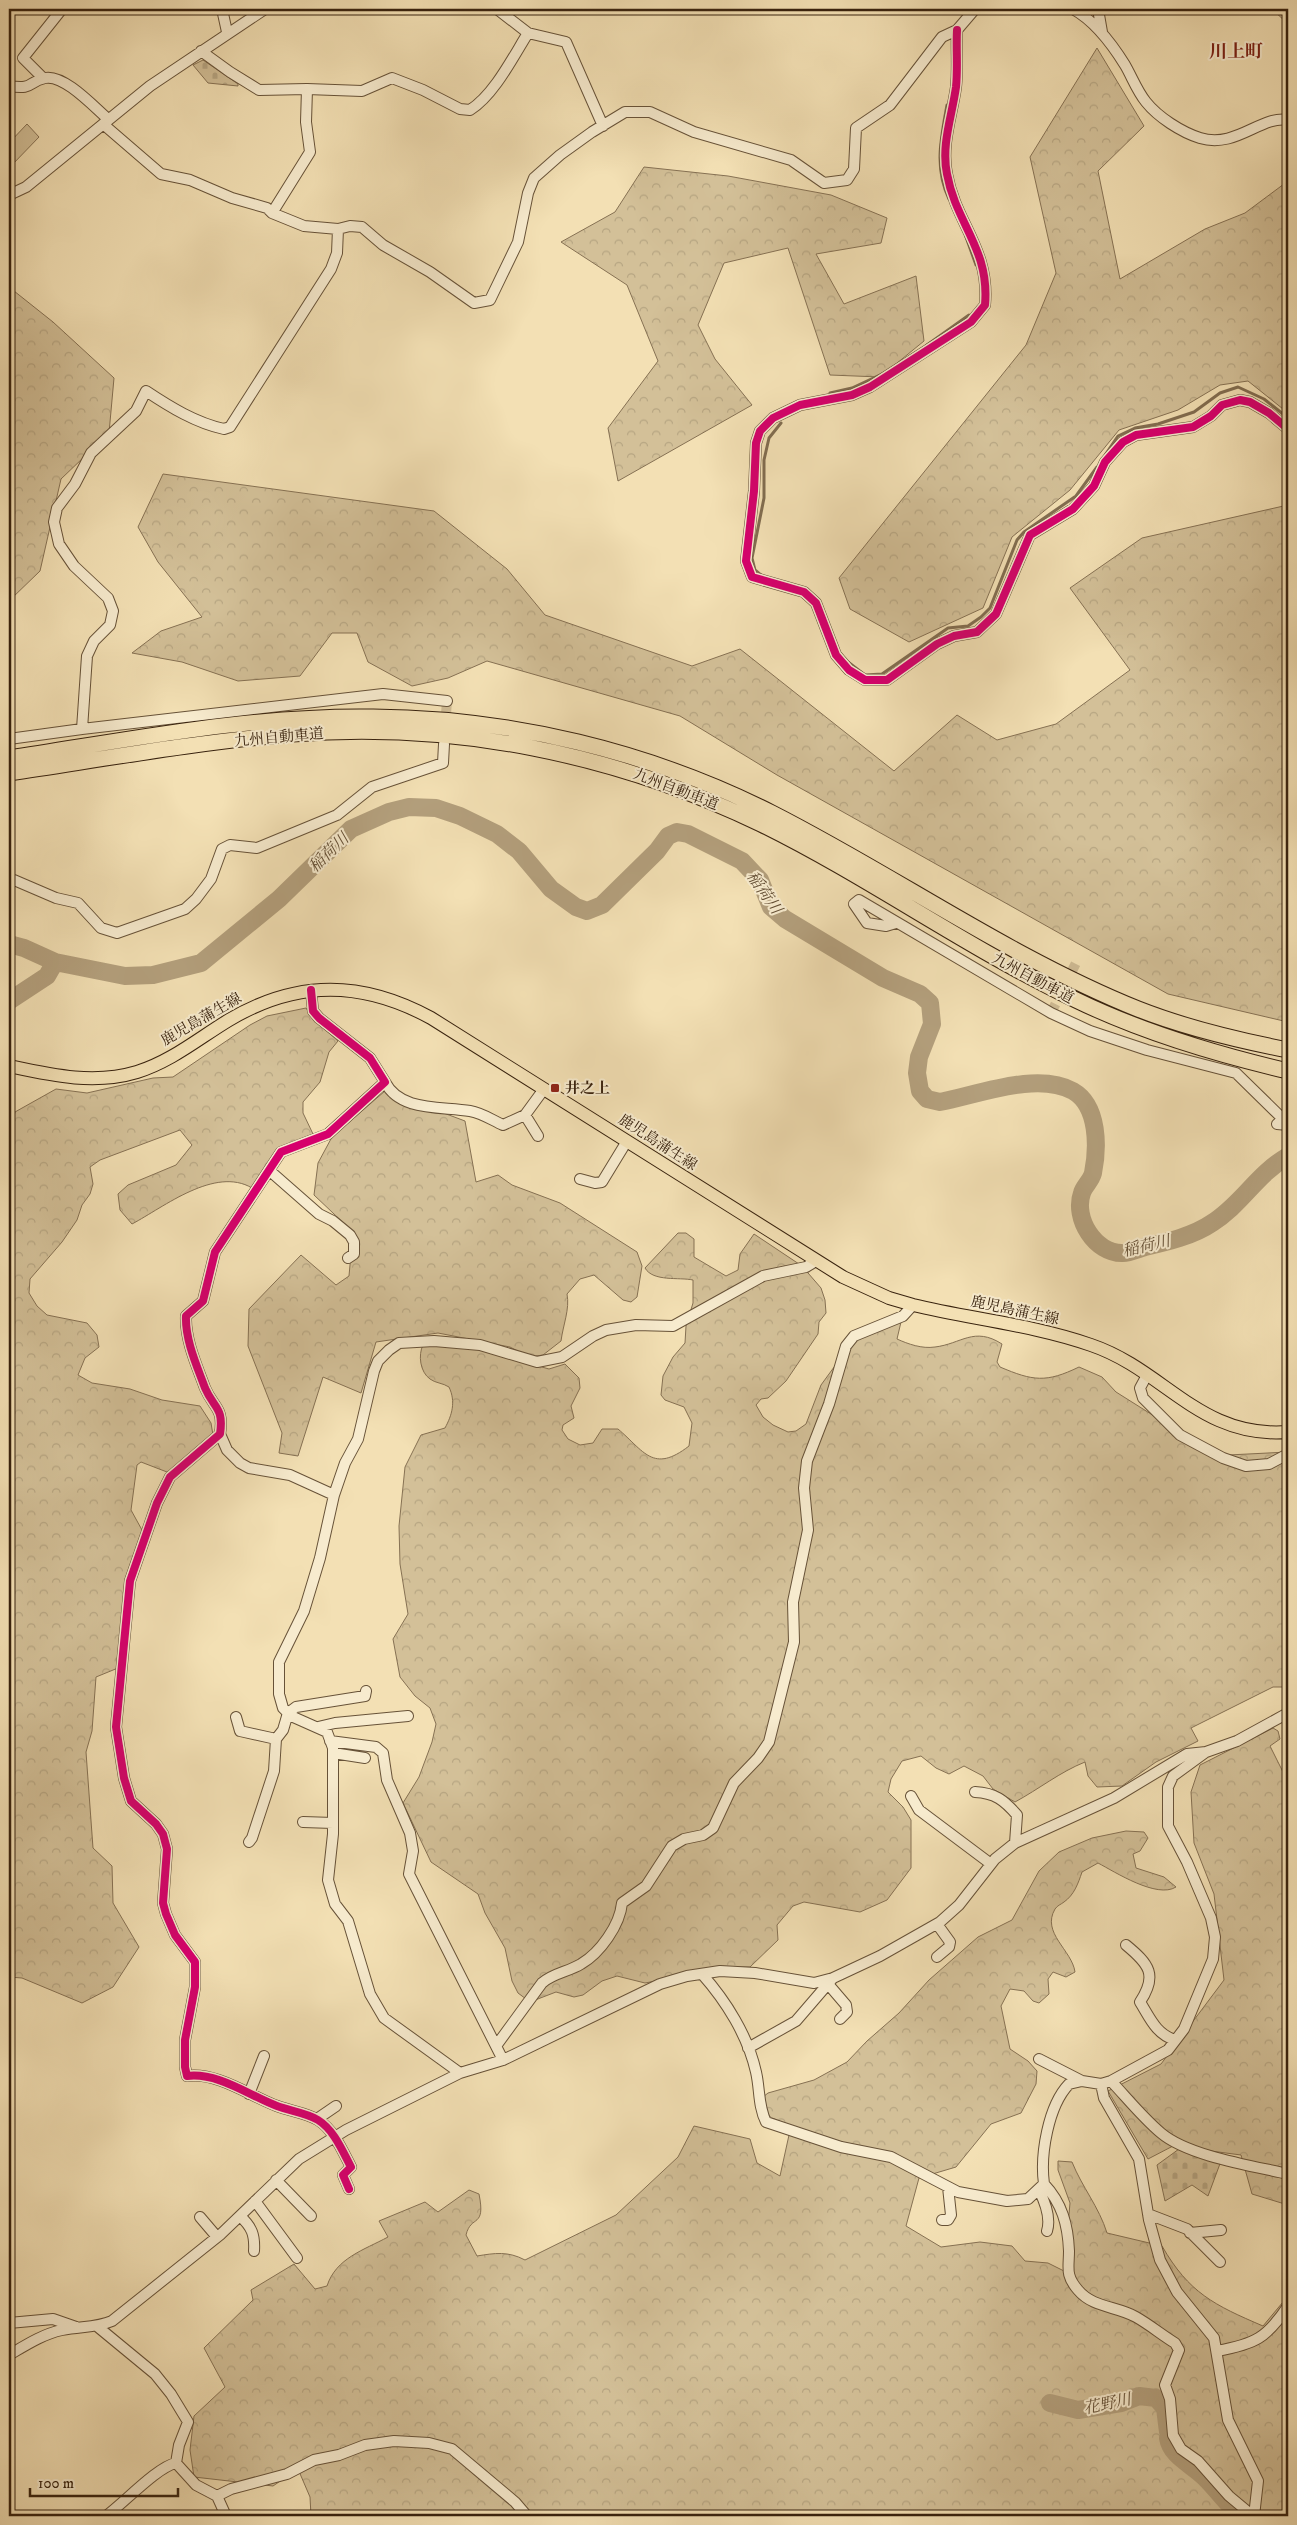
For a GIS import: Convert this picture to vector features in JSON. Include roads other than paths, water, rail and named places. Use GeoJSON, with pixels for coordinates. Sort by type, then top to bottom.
{"type":"FeatureCollection","features":[{"type":"Feature","properties":{"kind":"highway","name":"九州自動車道"},"geometry":{"type":"LineString","coordinates":[[9,758],[226,727],[292,720],[371,716],[485,724],[554,736],[615,752],[681,773],[771,812],[1008,946],[1085,986],[1121,1002],[1195,1029],[1288,1050]]}},
{"type":"Feature","properties":{"kind":"highway","name":"九州自動車道"},"geometry":{"type":"LineString","coordinates":[[9,773],[294,734],[372,731],[428,734],[484,739],[552,750],[611,766],[677,788],[764,826],[1016,970],[1086,1005],[1190,1046],[1288,1071]]}},
{"type":"Feature","properties":{"kind":"main road","name":"鹿児島蒲生線"},"geometry":{"type":"LineString","coordinates":[[9,1066],[71,1077],[108,1077],[136,1072],[184,1050],[247,1010],[281,996],[311,990],[360,992],[384,996],[408,1005],[816,1261],[870,1289],[913,1305],[1092,1345],[1122,1359],[1196,1410],[1214,1419],[1261,1432],[1288,1432]]}},
{"type":"Feature","properties":{"kind":"street"},"geometry":{"type":"LineString","coordinates":[[43,78],[23,58],[62,9]]}},
{"type":"Feature","properties":{"kind":"street"},"geometry":{"type":"LineString","coordinates":[[222,9],[227,32]]}},
{"type":"Feature","properties":{"kind":"street"},"geometry":{"type":"LineString","coordinates":[[9,196],[26,187],[150,86],[227,32],[264,9]]}},
{"type":"Feature","properties":{"kind":"street"},"geometry":{"type":"LineString","coordinates":[[497,9],[528,33],[566,42],[603,126]]}},
{"type":"Feature","properties":{"kind":"street"},"geometry":{"type":"LineString","coordinates":[[9,86],[24,88],[43,78],[58,79],[72,88],[156,172],[190,180],[232,198],[266,208],[272,213],[304,226],[338,229],[350,226],[362,227],[383,245],[430,272],[474,303],[489,301],[509,264],[518,242],[528,193],[534,178],[560,155],[625,112],[650,112],[694,132],[791,160],[824,183],[847,180],[854,169],[856,128],[890,105],[942,37],[957,30],[975,9]]}},
{"type":"Feature","properties":{"kind":"street"},"geometry":{"type":"LineString","coordinates":[[1073,9],[1092,22],[1103,35],[1123,63],[1147,103],[1168,121],[1194,136],[1214,140],[1235,138],[1276,121],[1288,120]]}},
{"type":"Feature","properties":{"kind":"street"},"geometry":{"type":"LineString","coordinates":[[1098,9],[1103,35]]}},
{"type":"Feature","properties":{"kind":"street"},"geometry":{"type":"LineString","coordinates":[[957,30],[956,86],[945,158],[953,199],[976,243],[984,271],[985,305],[971,322],[870,387],[852,395],[800,404],[773,418],[760,431],[756,443],[754,491],[746,561],[752,577],[804,592],[816,603],[836,655],[849,670],[865,680],[887,680],[937,644],[954,636],[977,632],[996,614],[1030,535],[1073,510],[1094,486],[1106,462],[1123,442],[1136,435],[1193,427],[1211,416],[1222,405],[1240,400],[1250,402],[1269,413],[1288,429]]}},
{"type":"Feature","properties":{"kind":"street"},"geometry":{"type":"LineString","coordinates":[[201,51],[259,90],[362,90],[392,78],[423,90],[460,109],[470,110],[480,104],[528,33]]}},
{"type":"Feature","properties":{"kind":"street"},"geometry":{"type":"LineString","coordinates":[[272,213],[310,152],[306,122],[307,89]]}},
{"type":"Feature","properties":{"kind":"street"},"geometry":{"type":"LineString","coordinates":[[82,729],[87,656],[94,641],[110,625],[113,611],[108,598],[74,566],[59,544],[54,522],[57,508],[75,484],[92,452],[136,411],[146,391],[174,409],[200,421],[224,429],[230,427],[331,269],[337,253],[338,229]]}},
{"type":"Feature","properties":{"kind":"street"},"geometry":{"type":"LineString","coordinates":[[9,739],[383,694],[447,701]]}},
{"type":"Feature","properties":{"kind":"street"},"geometry":{"type":"LineString","coordinates":[[9,880],[14,880],[56,898],[78,903],[101,928],[116,933],[184,909],[196,899],[211,879],[222,849],[230,846],[257,848],[337,815],[372,787],[443,763],[444,744]]}},
{"type":"Feature","properties":{"kind":"street"},"geometry":{"type":"LineString","coordinates":[[896,923],[1051,1013],[1090,1031],[1147,1050],[1236,1073],[1283,1119],[1277,1124],[1288,1125]]}},
{"type":"Feature","properties":{"kind":"street"},"geometry":{"type":"LineString","coordinates":[[311,990],[313,1011],[319,1018],[370,1058],[389,1090],[400,1099],[442,1110],[472,1112],[503,1125],[525,1115],[544,1089]]}},
{"type":"Feature","properties":{"kind":"street"},"geometry":{"type":"LineString","coordinates":[[334,1495],[290,1475],[249,1468],[240,1463],[228,1450],[220,1434],[222,1419],[206,1389],[186,1333],[186,1316],[204,1301],[215,1252],[281,1152],[328,1134],[385,1082]]}},
{"type":"Feature","properties":{"kind":"street"},"geometry":{"type":"LineString","coordinates":[[525,1115],[538,1136]]}},
{"type":"Feature","properties":{"kind":"street"},"geometry":{"type":"LineString","coordinates":[[580,1179],[595,1183],[602,1182],[627,1141]]}},
{"type":"Feature","properties":{"kind":"street"},"geometry":{"type":"LineString","coordinates":[[270,1171],[318,1214],[333,1221],[350,1235],[354,1254],[348,1258]]}},
{"type":"Feature","properties":{"kind":"street"},"geometry":{"type":"LineString","coordinates":[[460,2073],[384,2018],[370,1994],[348,1922],[335,1904],[328,1880],[333,1824],[333,1753],[330,1741],[326,1732],[288,1714],[283,1708],[279,1694],[279,1662],[304,1610],[320,1558],[334,1495],[345,1463],[358,1439],[378,1361],[399,1343],[434,1341],[480,1345],[538,1362],[562,1357],[606,1330],[636,1325],[672,1326],[762,1276],[806,1267],[816,1261]]}},
{"type":"Feature","properties":{"kind":"street"},"geometry":{"type":"LineString","coordinates":[[496,2046],[542,1983],[548,1978],[580,1965],[594,1953],[614,1928],[621,1914],[622,1903],[646,1886],[672,1846],[684,1839],[703,1835],[713,1828],[734,1783],[758,1758],[769,1742],[794,1642],[793,1602],[808,1530],[804,1488],[807,1461],[829,1404],[846,1346],[854,1336],[902,1316],[913,1305]]}},
{"type":"Feature","properties":{"kind":"street"},"geometry":{"type":"LineString","coordinates":[[1147,1375],[1140,1388],[1143,1398],[1180,1435],[1223,1458],[1246,1466],[1269,1464],[1288,1454]]}},
{"type":"Feature","properties":{"kind":"street"},"geometry":{"type":"LineString","coordinates":[[220,1434],[170,1477],[157,1503],[130,1581],[116,1727],[124,1778],[132,1801],[156,1824],[163,1834],[167,1849],[163,1903],[175,1935],[195,1962],[195,1987],[185,2040],[184,2067],[187,2076],[196,2075],[230,2085],[278,2107],[317,2119],[334,2136],[350,2167],[342,2175],[349,2189]]}},
{"type":"Feature","properties":{"kind":"street"},"geometry":{"type":"LineString","coordinates":[[248,1842],[252,1838],[274,1771],[276,1739],[283,1730],[288,1714],[296,1707],[365,1696],[366,1691]]}},
{"type":"Feature","properties":{"kind":"street"},"geometry":{"type":"LineString","coordinates":[[9,2355],[47,2335],[79,2328],[98,2327],[123,2314],[217,2238],[276,2180],[310,2150],[334,2136],[460,2073],[502,2060],[648,1988],[702,1974],[755,1973],[814,1983],[830,1981],[937,1924],[959,1905],[1000,1853],[1015,1842],[1114,1798],[1187,1754],[1206,1752],[1237,1741],[1288,1713]]}},
{"type":"Feature","properties":{"kind":"street"},"geometry":{"type":"LineString","coordinates":[[236,1716],[240,1731],[276,1739]]}},
{"type":"Feature","properties":{"kind":"street"},"geometry":{"type":"LineString","coordinates":[[318,1727],[335,1723],[408,1716]]}},
{"type":"Feature","properties":{"kind":"street"},"geometry":{"type":"LineString","coordinates":[[330,1741],[376,1747],[382,1753],[387,1780],[410,1833],[413,1851],[409,1874],[502,2060]]}},
{"type":"Feature","properties":{"kind":"street"},"geometry":{"type":"LineString","coordinates":[[1047,2231],[1046,2202],[1042,2187],[1043,2146],[1065,2088],[1069,2084],[1082,2081],[1106,2082],[1168,2050],[1184,2029],[1211,1964],[1215,1949],[1215,1937],[1204,1902],[1168,1826],[1168,1787],[1173,1776],[1206,1752]]}},
{"type":"Feature","properties":{"kind":"street"},"geometry":{"type":"LineString","coordinates":[[333,1753],[365,1758]]}},
{"type":"Feature","properties":{"kind":"street"},"geometry":{"type":"LineString","coordinates":[[975,1792],[988,1792],[1000,1797],[1017,1815],[1015,1842]]}},
{"type":"Feature","properties":{"kind":"street"},"geometry":{"type":"LineString","coordinates":[[911,1796],[918,1810],[991,1864]]}},
{"type":"Feature","properties":{"kind":"street"},"geometry":{"type":"LineString","coordinates":[[303,1822],[333,1824]]}},
{"type":"Feature","properties":{"kind":"street"},"geometry":{"type":"LineString","coordinates":[[937,1924],[950,1942],[949,1948],[937,1957]]}},
{"type":"Feature","properties":{"kind":"street"},"geometry":{"type":"LineString","coordinates":[[1126,1945],[1138,1955],[1149,1969],[1152,1978],[1149,1989],[1140,2002],[1159,2032],[1164,2037],[1175,2040]]}},
{"type":"Feature","properties":{"kind":"street"},"geometry":{"type":"LineString","coordinates":[[702,1974],[721,1995],[748,2048],[756,2072],[761,2112],[766,2122],[841,2147],[891,2157],[958,2192],[1007,2201],[1028,2199],[1042,2187]]}},
{"type":"Feature","properties":{"kind":"street"},"geometry":{"type":"LineString","coordinates":[[830,1981],[846,2005],[847,2012],[840,2018]]}},
{"type":"Feature","properties":{"kind":"street"},"geometry":{"type":"LineString","coordinates":[[748,2048],[796,2021],[830,1981]]}},
{"type":"Feature","properties":{"kind":"street"},"geometry":{"type":"LineString","coordinates":[[249,2094],[264,2056]]}},
{"type":"Feature","properties":{"kind":"street"},"geometry":{"type":"LineString","coordinates":[[1039,2060],[1082,2081]]}},
{"type":"Feature","properties":{"kind":"street"},"geometry":{"type":"LineString","coordinates":[[1106,2082],[1162,2134],[1199,2151],[1288,2174]]}},
{"type":"Feature","properties":{"kind":"street"},"geometry":{"type":"LineString","coordinates":[[1106,2082],[1104,2098],[1139,2159],[1148,2214],[1164,2268],[1177,2292],[1214,2338],[1228,2420],[1255,2471],[1258,2481],[1253,2516]]}},
{"type":"Feature","properties":{"kind":"street"},"geometry":{"type":"LineString","coordinates":[[317,2119],[336,2106]]}},
{"type":"Feature","properties":{"kind":"street"},"geometry":{"type":"LineString","coordinates":[[276,2180],[311,2216]]}},
{"type":"Feature","properties":{"kind":"street"},"geometry":{"type":"LineString","coordinates":[[942,2220],[948,2220],[951,2215],[948,2187]]}},
{"type":"Feature","properties":{"kind":"street"},"geometry":{"type":"LineString","coordinates":[[1042,2187],[1056,2197],[1066,2219],[1069,2251],[1067,2274],[1072,2282],[1090,2301],[1135,2316],[1175,2343],[1179,2350],[1165,2385],[1170,2399],[1173,2435],[1181,2450],[1198,2461],[1229,2496],[1253,2516]]}},
{"type":"Feature","properties":{"kind":"street"},"geometry":{"type":"LineString","coordinates":[[255,2201],[297,2258]]}},
{"type":"Feature","properties":{"kind":"street"},"geometry":{"type":"LineString","coordinates":[[1148,2214],[1166,2220],[1190,2233],[1220,2262]]}},
{"type":"Feature","properties":{"kind":"street"},"geometry":{"type":"LineString","coordinates":[[240,2216],[250,2225],[255,2236],[254,2251]]}},
{"type":"Feature","properties":{"kind":"street"},"geometry":{"type":"LineString","coordinates":[[200,2217],[217,2238]]}},
{"type":"Feature","properties":{"kind":"street"},"geometry":{"type":"LineString","coordinates":[[1190,2233],[1221,2230]]}},
{"type":"Feature","properties":{"kind":"street"},"geometry":{"type":"LineString","coordinates":[[1217,2351],[1256,2341],[1274,2326],[1288,2306]]}},
{"type":"Feature","properties":{"kind":"street"},"geometry":{"type":"LineString","coordinates":[[9,2323],[53,2319],[79,2328]]}},
{"type":"Feature","properties":{"kind":"street"},"geometry":{"type":"LineString","coordinates":[[98,2327],[155,2374],[188,2422],[179,2445],[176,2463]]}},
{"type":"Feature","properties":{"kind":"street"},"geometry":{"type":"LineString","coordinates":[[217,2496],[231,2489],[287,2474],[314,2460],[339,2455],[365,2445],[394,2441],[429,2443],[452,2448],[515,2502],[527,2516]]}},
{"type":"Feature","properties":{"kind":"street"},"geometry":{"type":"LineString","coordinates":[[176,2463],[196,2485],[217,2496],[226,2516]]}},
{"type":"Feature","properties":{"kind":"street"},"geometry":{"type":"LineString","coordinates":[[106,2516],[171,2464],[176,2463]]}},
{"type":"Feature","properties":{"kind":"waterway"},"geometry":{"type":"LineString","coordinates":[[947,105],[941,141],[940,164],[944,187],[949,199]]}},
{"type":"Feature","properties":{"kind":"waterway"},"geometry":{"type":"LineString","coordinates":[[966,237],[976,265]]}},
{"type":"Feature","properties":{"kind":"waterway"},"geometry":{"type":"LineString","coordinates":[[927,345],[969,315]]}},
{"type":"Feature","properties":{"kind":"waterway"},"geometry":{"type":"LineString","coordinates":[[830,393],[852,388],[882,374]]}},
{"type":"Feature","properties":{"kind":"waterway"},"geometry":{"type":"LineString","coordinates":[[1103,458],[1118,436],[1135,428],[1158,424],[1194,412],[1220,393],[1238,387],[1264,399],[1288,418]]}},
{"type":"Feature","properties":{"kind":"waterway"},"geometry":{"type":"LineString","coordinates":[[762,576],[755,570],[752,558],[764,498],[764,460],[769,438],[781,423]]}},
{"type":"Feature","properties":{"kind":"waterway"},"geometry":{"type":"LineString","coordinates":[[848,662],[865,675],[882,674],[948,628],[968,626],[981,617],[990,608],[1017,540],[1024,532],[1076,496],[1097,467]]}},
{"type":"Feature","properties":{"kind":"waterway","name":"稲荷川"},"geometry":{"type":"LineString","coordinates":[[9,944],[24,948],[55,962],[125,976],[153,975],[201,963],[279,899],[351,829],[389,812],[409,807],[436,808],[460,816],[497,834],[519,851],[551,889],[576,907],[587,911],[602,905],[657,851],[668,836],[677,832],[688,834],[742,861],[760,880],[771,907],[785,919],[883,978],[920,994],[930,1003],[932,1024],[919,1057],[917,1073],[920,1091],[927,1099],[940,1102],[1007,1086],[1042,1083],[1059,1085],[1073,1091],[1082,1098],[1088,1107],[1095,1128],[1096,1152],[1091,1179],[1082,1193],[1081,1213],[1089,1233],[1104,1248],[1113,1252],[1126,1253],[1197,1232],[1222,1216],[1267,1172],[1288,1156]]}},
{"type":"Feature","properties":{"kind":"waterway"},"geometry":{"type":"LineString","coordinates":[[9,1001],[47,976],[55,962]]}},
{"type":"Feature","properties":{"kind":"waterway","name":"花野川"},"geometry":{"type":"LineString","coordinates":[[1050,2403],[1078,2410],[1121,2403],[1139,2396],[1156,2398],[1165,2408],[1168,2432]]}},
{"type":"Feature","properties":{"kind":"waterway","name":"花野川"},"geometry":{"type":"LineString","coordinates":[[1168,2438],[1170,2445],[1178,2456],[1200,2473],[1240,2516]]}},
{"type":"Feature","properties":{"kind":"tunnel"},"geometry":{"type":"LineString","coordinates":[[445,727],[447,701]]}},
{"type":"Feature","properties":{"kind":"tunnel"},"geometry":{"type":"LineString","coordinates":[[1051,1013],[1076,963]]}},
{"type":"Feature","properties":{"kind":"place","name":"井之上"},"geometry":{"type":"Point","coordinates":[555,1088]}},
{"type":"Feature","properties":{"kind":"district","name":"川上町"},"geometry":{"type":"Point","coordinates":[1236,51]}}]}
